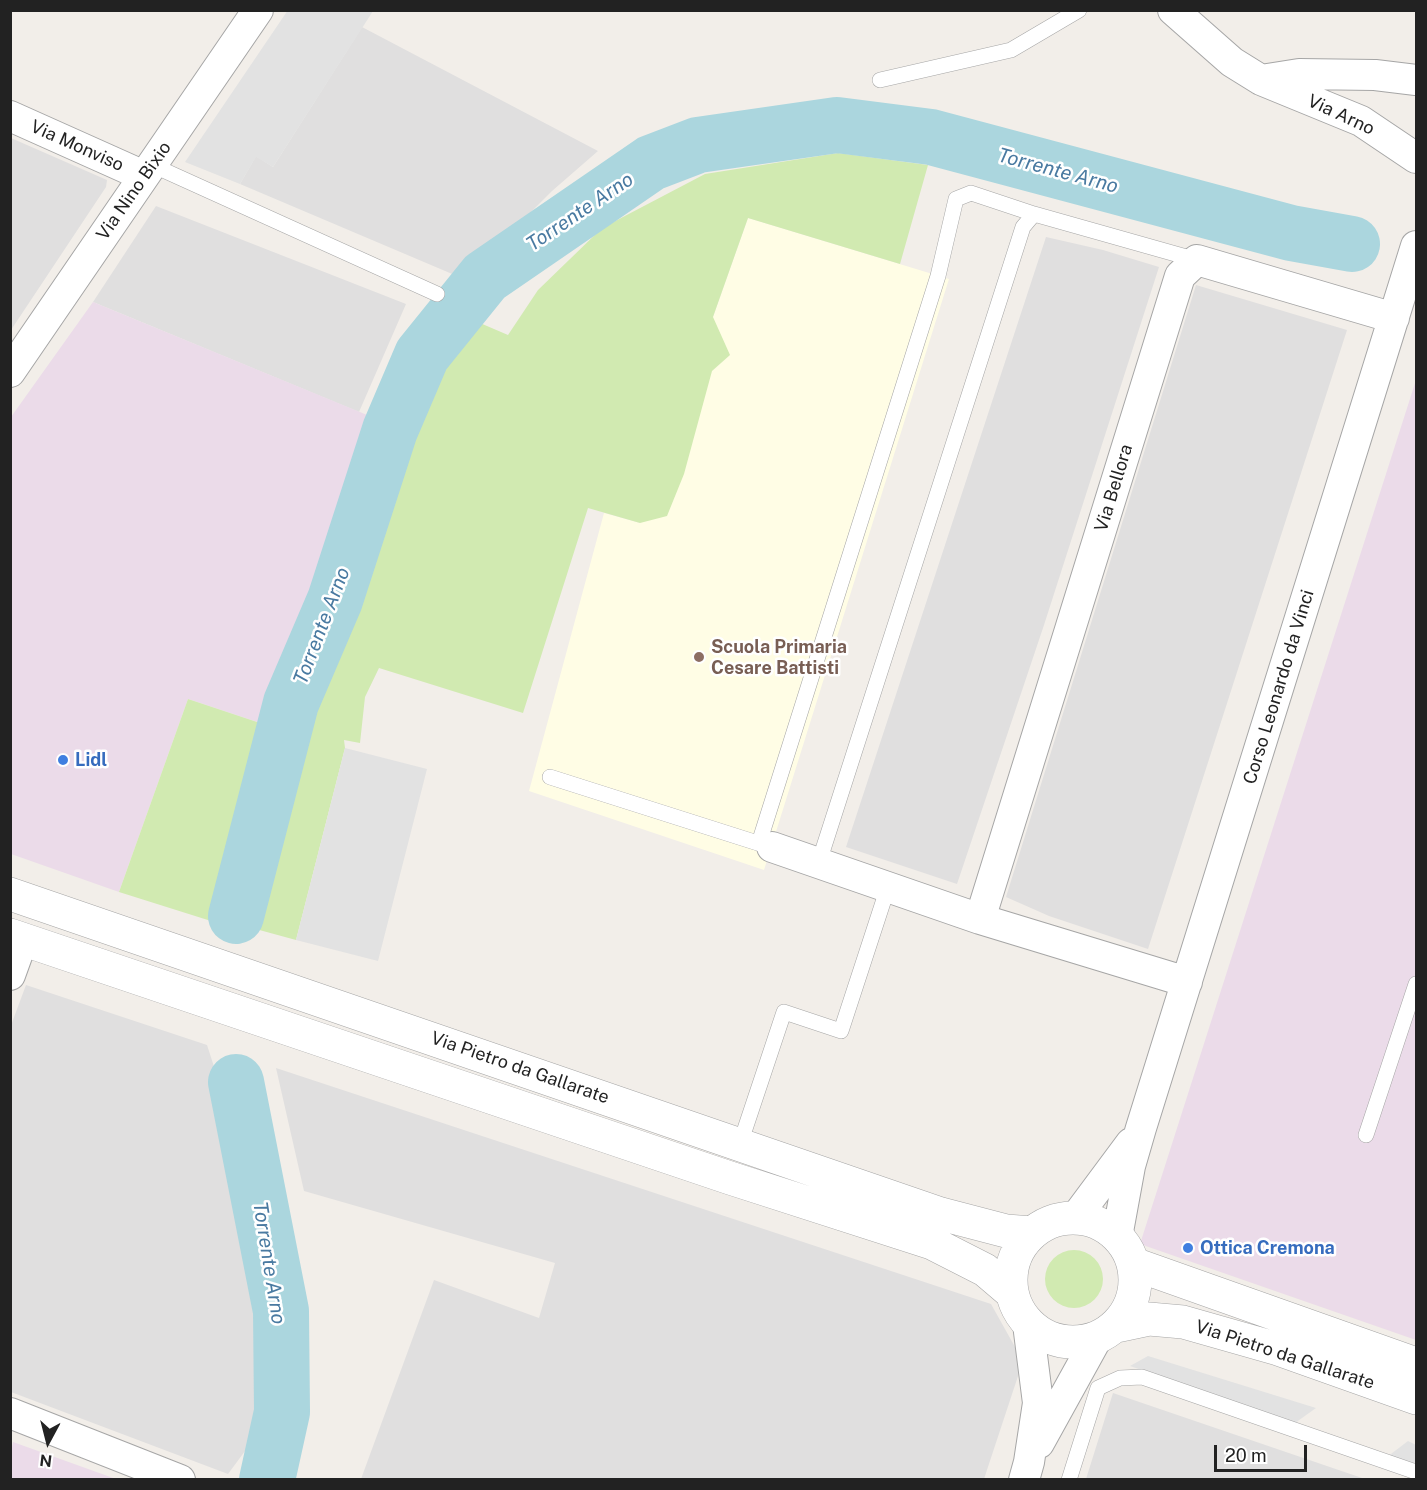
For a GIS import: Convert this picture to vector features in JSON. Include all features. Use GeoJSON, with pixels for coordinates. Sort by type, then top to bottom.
{"type":"FeatureCollection","features":[{"type":"Feature","properties":{"kind":"street","name":"Via Nino Bixio"},"geometry":{"type":"LineString","coordinates":[[10,372],[258,10]]}},
{"type":"Feature","properties":{"kind":"street","name":"Via Arno"},"geometry":{"type":"LineString","coordinates":[[1173,10],[1232,62],[1262,80],[1361,121],[1416,158]]}},
{"type":"Feature","properties":{"kind":"street","name":"Via Arno"},"geometry":{"type":"LineString","coordinates":[[1262,80],[1321,74],[1375,75],[1416,81]]}},
{"type":"Feature","properties":{"kind":"street","name":"Via Monviso"},"geometry":{"type":"LineString","coordinates":[[10,116],[148,171]]}},
{"type":"Feature","properties":{"kind":"street","name":"Corso Leonardo da Vinci"},"geometry":{"type":"LineString","coordinates":[[1117,1237],[1130,1166],[1141,1128],[1416,246]]}},
{"type":"Feature","properties":{"kind":"street"},"geometry":{"type":"LineString","coordinates":[[1197,260],[1394,318]]}},
{"type":"Feature","properties":{"kind":"street","name":"Via Bellora"},"geometry":{"type":"LineString","coordinates":[[980,919],[1180,276],[1197,260]]}},
{"type":"Feature","properties":{"kind":"street"},"geometry":{"type":"LineString","coordinates":[[765,845],[980,919],[1187,982]]}},
{"type":"Feature","properties":{"kind":"street","name":"Via Pietro da Gallarate"},"geometry":{"type":"LineString","coordinates":[[10,894],[941,1214],[1006,1231],[1032,1233]]}},
{"type":"Feature","properties":{"kind":"street"},"geometry":{"type":"LineString","coordinates":[[10,975],[17,937]]}},
{"type":"Feature","properties":{"kind":"street","name":"Via Pietro da Gallarate"},"geometry":{"type":"LineString","coordinates":[[17,937],[730,1178],[932,1243],[986,1270],[1012,1293]]}},
{"type":"Feature","properties":{"kind":"street","name":"Corso Leonardo da Vinci"},"geometry":{"type":"LineString","coordinates":[[1076,1217],[1141,1128]]}},
{"type":"Feature","properties":{"kind":"street"},"geometry":{"type":"LineString","coordinates":[[1026,1471],[1106,1332],[1133,1299],[1134,1264],[1125,1244],[1097,1222],[1076,1217],[1055,1220],[1032,1233],[1018,1251],[1013,1264],[1012,1293],[1020,1313],[1028,1324],[1052,1339],[1075,1342],[1106,1332]]}},
{"type":"Feature","properties":{"kind":"street","name":"Via Pietro da Gallarate"},"geometry":{"type":"LineString","coordinates":[[1134,1264],[1416,1364]]}},
{"type":"Feature","properties":{"kind":"street","name":"Via Pietro da Gallarate"},"geometry":{"type":"LineString","coordinates":[[1106,1332],[1149,1319],[1183,1322],[1278,1349],[1416,1398]]}},
{"type":"Feature","properties":{"kind":"street"},"geometry":{"type":"LineString","coordinates":[[1026,1471],[1038,1403],[1028,1324]]}},
{"type":"Feature","properties":{"kind":"street"},"geometry":{"type":"LineString","coordinates":[[10,1413],[180,1479]]}},
{"type":"Feature","properties":{"kind":"lane"},"geometry":{"type":"LineString","coordinates":[[880,80],[1011,50],[1079,10]]}},
{"type":"Feature","properties":{"kind":"lane"},"geometry":{"type":"LineString","coordinates":[[148,171],[437,294]]}},
{"type":"Feature","properties":{"kind":"lane"},"geometry":{"type":"LineString","coordinates":[[550,777],[765,845],[938,276],[956,199],[971,193],[1034,214],[1197,260]]}},
{"type":"Feature","properties":{"kind":"lane"},"geometry":{"type":"LineString","coordinates":[[819,862],[1023,226],[1034,214]]}},
{"type":"Feature","properties":{"kind":"lane"},"geometry":{"type":"LineString","coordinates":[[740,1144],[784,1012],[841,1031],[888,887]]}},
{"type":"Feature","properties":{"kind":"lane"},"geometry":{"type":"LineString","coordinates":[[1366,1135],[1416,984]]}},
{"type":"Feature","properties":{"kind":"lane"},"geometry":{"type":"LineString","coordinates":[[1068,1479],[1098,1388],[1120,1378],[1142,1377],[1416,1472]]}},
{"type":"Feature","properties":{"kind":"shaded area"},"geometry":{"type":"Polygon","coordinates":[[[288,10],[373,11],[273,167],[256,157],[240,184],[185,162],[288,10]]]}},
{"type":"Feature","properties":{"kind":"shaded area"},"geometry":{"type":"Polygon","coordinates":[[[362,27],[598,151],[552,191],[464,279],[240,184],[256,156],[273,167],[362,27]]]}},
{"type":"Feature","properties":{"kind":"shaded area"},"geometry":{"type":"Polygon","coordinates":[[[11,138],[107,180],[106,187],[11,330],[11,138]]]}},
{"type":"Feature","properties":{"kind":"shaded area"},"geometry":{"type":"Polygon","coordinates":[[[156,206],[406,304],[359,412],[93,302],[156,206]]]}},
{"type":"Feature","properties":{"kind":"shaded area","name":"Scuola Primaria Cesare Battisti"},"geometry":{"type":"Polygon","coordinates":[[[748,218],[949,279],[764,870],[529,791],[604,513],[640,523],[748,218]]]}},
{"type":"Feature","properties":{"kind":"shaded area"},"geometry":{"type":"Polygon","coordinates":[[[1046,237],[1103,250],[1159,267],[1044,625],[957,884],[846,847],[1046,237]]]}},
{"type":"Feature","properties":{"kind":"shaded area"},"geometry":{"type":"Polygon","coordinates":[[[1196,285],[1347,330],[1148,949],[1049,916],[1006,897],[1196,285]]]}},
{"type":"Feature","properties":{"kind":"shaded area"},"geometry":{"type":"Polygon","coordinates":[[[93,302],[372,417],[272,727],[188,699],[119,892],[11,854],[11,417],[93,302]]]}},
{"type":"Feature","properties":{"kind":"shaded area"},"geometry":{"type":"Polygon","coordinates":[[[1416,380],[1416,1340],[1140,1244],[1416,380]]]}},
{"type":"Feature","properties":{"kind":"shaded area"},"geometry":{"type":"Polygon","coordinates":[[[345,748],[427,769],[378,961],[296,940],[345,748]]]}},
{"type":"Feature","properties":{"kind":"shaded area"},"geometry":{"type":"Polygon","coordinates":[[[26,985],[207,1045],[232,1122],[255,1210],[265,1322],[262,1384],[248,1447],[228,1474],[11,1392],[10,1028],[26,985]]]}},
{"type":"Feature","properties":{"kind":"shaded area"},"geometry":{"type":"Polygon","coordinates":[[[276,1068],[991,1304],[1015,1347],[1020,1370],[984,1479],[361,1479],[434,1280],[539,1318],[555,1263],[304,1191],[276,1068]]]}},
{"type":"Feature","properties":{"kind":"shaded area"},"geometry":{"type":"Polygon","coordinates":[[[1148,1356],[1316,1408],[1295,1423],[1130,1366],[1148,1356]]]}},
{"type":"Feature","properties":{"kind":"shaded area"},"geometry":{"type":"Polygon","coordinates":[[[1113,1393],[1365,1479],[1086,1479],[1113,1393]]]}},
{"type":"Feature","properties":{"kind":"shaded area"},"geometry":{"type":"Polygon","coordinates":[[[1408,1441],[1416,1445],[1416,1468],[1387,1457],[1408,1441]]]}},
{"type":"Feature","properties":{"kind":"shaded area"},"geometry":{"type":"Polygon","coordinates":[[[13,1442],[116,1479],[11,1480],[13,1442]]]}},
{"type":"Feature","properties":{"kind":"green space"},"geometry":{"type":"Polygon","coordinates":[[[838,153],[928,165],[900,264],[748,218],[713,317],[730,355],[712,371],[684,474],[667,516],[640,523],[588,508],[523,713],[379,668],[365,697],[360,743],[344,740],[345,748],[296,940],[252,928],[302,730],[375,543],[416,419],[473,320],[508,335],[538,290],[602,228],[705,174],[838,153]]]}},
{"type":"Feature","properties":{"kind":"green space"},"geometry":{"type":"Polygon","coordinates":[[[188,699],[272,727],[211,921],[119,892],[188,699]]]}},
{"type":"Feature","properties":{"kind":"green space"},"geometry":{"type":"Polygon","coordinates":[[[1068,1250],[1080,1250],[1095,1258],[1103,1273],[1103,1285],[1095,1300],[1080,1308],[1068,1308],[1053,1300],[1045,1285],[1045,1273],[1053,1258],[1068,1250]]]}},
{"type":"Feature","properties":{"kind":"waterway","name":"Torrente Arno"},"geometry":{"type":"LineString","coordinates":[[236,916],[291,703],[335,600],[390,430],[422,355],[485,277],[651,163],[698,145],[837,125],[931,137],[1291,233],[1352,244]]}},
{"type":"Feature","properties":{"kind":"waterway","name":"Torrente Arno"},"geometry":{"type":"LineString","coordinates":[[236,1082],[281,1311],[282,1412],[267,1480]]}},
{"type":"Feature","properties":{"kind":"place","name":"Scuola Primaria Cesare Battisti"},"geometry":{"type":"Point","coordinates":[699,657]}},
{"type":"Feature","properties":{"kind":"place","name":"Lidl"},"geometry":{"type":"Point","coordinates":[63,760]}},
{"type":"Feature","properties":{"kind":"place","name":"Ottica Cremona"},"geometry":{"type":"Point","coordinates":[1188,1248]}}]}
